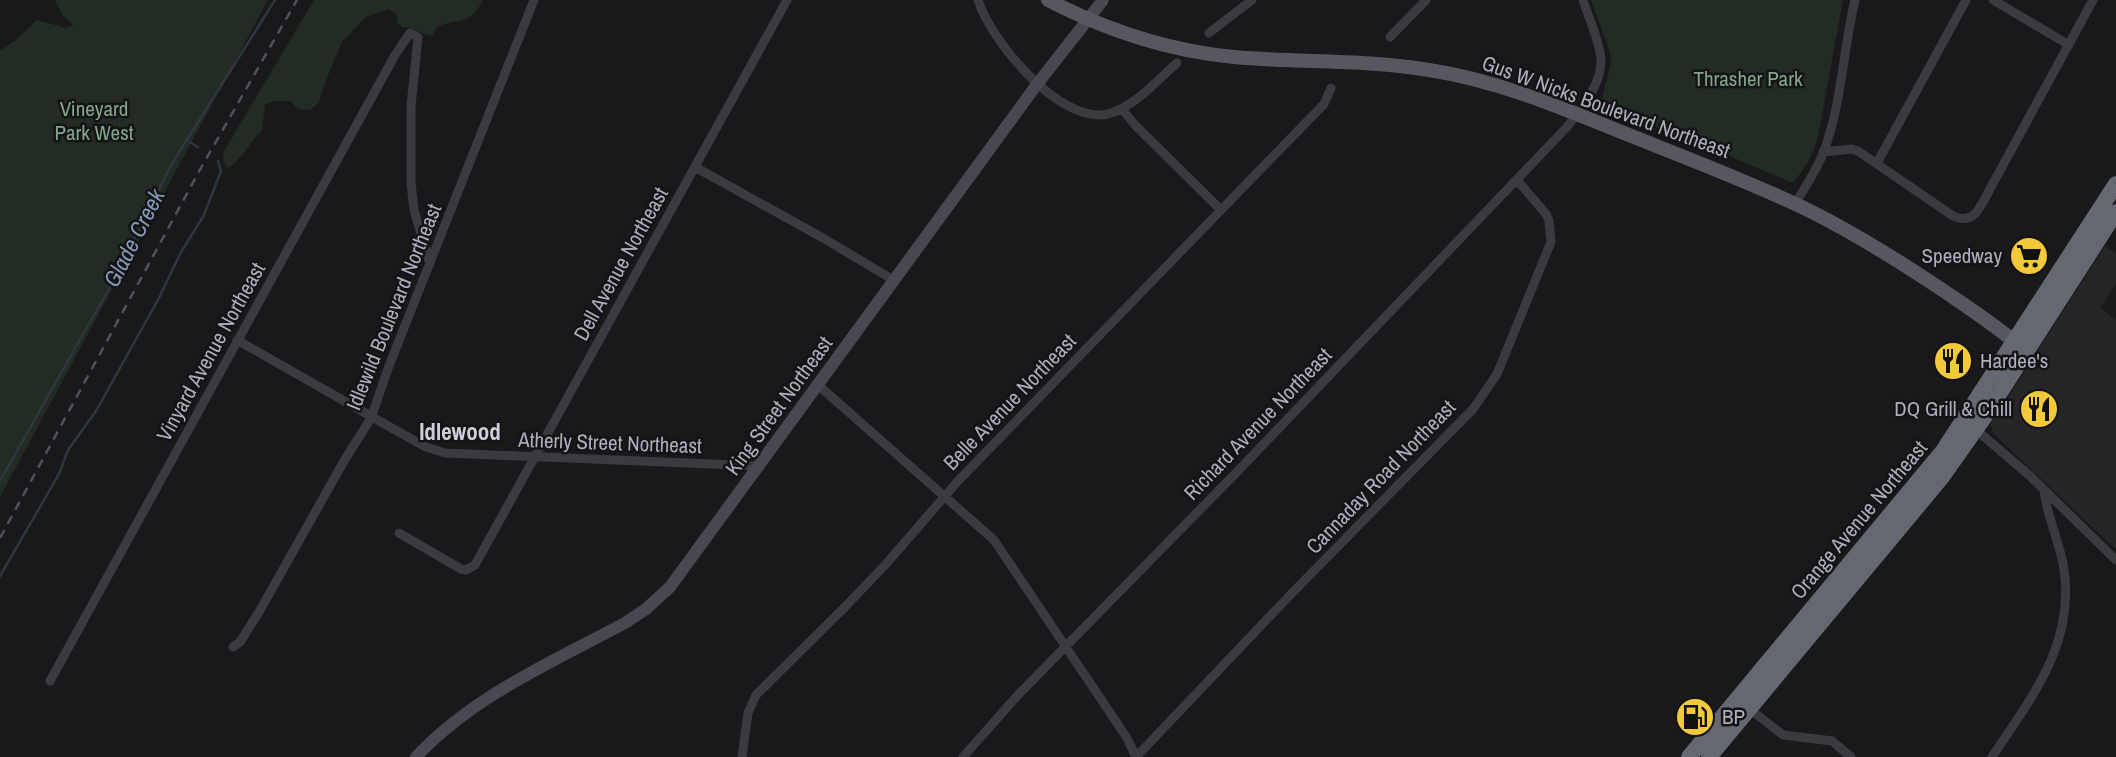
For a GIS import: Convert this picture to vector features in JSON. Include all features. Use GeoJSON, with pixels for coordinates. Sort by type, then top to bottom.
{"type":"FeatureCollection","features":[{"type":"Feature","properties":{"kind":"highway","name":"Orange Avenue Northeast"},"geometry":{"type":"LineString","coordinates":[[1709,757],[1744,704],[1924,475],[1970,425],[2020,347],[2116,184]]}},
{"type":"Feature","properties":{"kind":"highway","name":"Orange Avenue Northeast"},"geometry":{"type":"LineString","coordinates":[[2020,347],[2116,212]]}},
{"type":"Feature","properties":{"kind":"highway","name":"Orange Avenue Northeast"},"geometry":{"type":"LineString","coordinates":[[1689,757],[1744,704]]}},
{"type":"Feature","properties":{"kind":"main road","name":"Gus W Nicks Boulevard Northeast"},"geometry":{"type":"LineString","coordinates":[[1048,0],[1088,19],[1157,43],[1213,54],[1392,65],[1453,74],[1508,88],[1734,177],[1842,227],[1907,266],[2020,347]]}},
{"type":"Feature","properties":{"kind":"street","name":"Idlewild Boulevard Northeast"},"geometry":{"type":"LineString","coordinates":[[233,647],[240,642],[259,612],[373,415],[389,366],[534,0]]}},
{"type":"Feature","properties":{"kind":"street","name":"Dell Avenue Northeast"},"geometry":{"type":"LineString","coordinates":[[399,533],[461,569],[466,570],[475,565],[787,0]]}},
{"type":"Feature","properties":{"kind":"street"},"geometry":{"type":"LineString","coordinates":[[978,0],[995,37],[1010,57],[1038,83],[1069,106],[1086,114],[1102,115],[1122,109],[1177,63]]}},
{"type":"Feature","properties":{"kind":"street","name":"King Street Northeast"},"geometry":{"type":"LineString","coordinates":[[416,757],[444,729],[471,708],[625,623],[652,604],[684,569],[1038,83],[1102,0]]}},
{"type":"Feature","properties":{"kind":"street"},"geometry":{"type":"LineString","coordinates":[[1209,33],[1252,0]]}},
{"type":"Feature","properties":{"kind":"street"},"geometry":{"type":"LineString","coordinates":[[1390,37],[1426,0]]}},
{"type":"Feature","properties":{"kind":"street","name":"Richard Avenue Northeast"},"geometry":{"type":"LineString","coordinates":[[964,757],[1017,696],[1517,180],[1577,114],[1595,83],[1601,60],[1583,0]]}},
{"type":"Feature","properties":{"kind":"street"},"geometry":{"type":"LineString","coordinates":[[1795,204],[1823,152],[1833,119],[1855,0]]}},
{"type":"Feature","properties":{"kind":"street"},"geometry":{"type":"LineString","coordinates":[[1877,163],[1966,0]]}},
{"type":"Feature","properties":{"kind":"street"},"geometry":{"type":"LineString","coordinates":[[1993,0],[2069,45]]}},
{"type":"Feature","properties":{"kind":"street"},"geometry":{"type":"LineString","coordinates":[[1823,152],[1852,149],[1959,219],[1971,218],[2093,0]]}},
{"type":"Feature","properties":{"kind":"street","name":"Vinyard Avenue Northeast"},"geometry":{"type":"LineString","coordinates":[[50,681],[404,40],[411,33],[418,37],[411,106],[411,183],[414,210],[430,264]]}},
{"type":"Feature","properties":{"kind":"street","name":"Belle Avenue Northeast"},"geometry":{"type":"LineString","coordinates":[[742,757],[748,713],[756,695],[853,599],[944,496],[1324,104],[1331,88]]}},
{"type":"Feature","properties":{"kind":"street"},"geometry":{"type":"LineString","coordinates":[[1122,109],[1221,210]]}},
{"type":"Feature","properties":{"kind":"street"},"geometry":{"type":"LineString","coordinates":[[695,167],[895,281]]}},
{"type":"Feature","properties":{"kind":"street","name":"Cannaday Road Northeast"},"geometry":{"type":"LineString","coordinates":[[1136,757],[1473,409],[1488,390],[1513,339],[1551,242],[1546,214],[1517,180]]}},
{"type":"Feature","properties":{"kind":"street","name":"Atherly Street Northeast"},"geometry":{"type":"LineString","coordinates":[[237,340],[373,415],[416,442],[445,453],[759,466]]}},
{"type":"Feature","properties":{"kind":"street"},"geometry":{"type":"LineString","coordinates":[[818,385],[1002,549],[1127,738],[1136,757]]}},
{"type":"Feature","properties":{"kind":"street"},"geometry":{"type":"LineString","coordinates":[[1970,425],[2044,490],[2116,560]]}},
{"type":"Feature","properties":{"kind":"street"},"geometry":{"type":"LineString","coordinates":[[1992,757],[2048,670],[2060,639],[2064,609],[2064,570],[2048,518],[2044,490]]}},
{"type":"Feature","properties":{"kind":"street"},"geometry":{"type":"LineString","coordinates":[[1744,704],[1783,735],[1832,741],[1851,757]]}},
{"type":"Feature","properties":{"kind":"shaded area"},"geometry":{"type":"Polygon","coordinates":[[[2105,246],[2116,254],[2116,284],[2100,308],[2116,320],[2116,550],[1993,433],[1990,425],[2105,246]]]}},
{"type":"Feature","properties":{"kind":"green space","name":"Vineyard Park West"},"geometry":{"type":"Polygon","coordinates":[[[55,0],[268,0],[0,497],[0,50],[15,41],[37,20],[65,29],[73,25],[63,16],[55,0]]]}},
{"type":"Feature","properties":{"kind":"green space"},"geometry":{"type":"Polygon","coordinates":[[[314,0],[483,0],[468,18],[437,27],[433,36],[402,27],[397,22],[397,14],[388,9],[366,17],[342,42],[319,102],[310,110],[298,109],[290,101],[265,104],[262,131],[236,162],[227,168],[223,160],[224,151],[314,0]]]}},
{"type":"Feature","properties":{"kind":"green space","name":"Thrasher Park"},"geometry":{"type":"Polygon","coordinates":[[[1591,0],[1843,0],[1818,137],[1808,162],[1793,183],[1706,146],[1600,106],[1611,63],[1610,52],[1591,0]]]}},
{"type":"Feature","properties":{"kind":"waterway","name":"Glade Creek"},"geometry":{"type":"LineString","coordinates":[[0,481],[111,285],[171,165],[275,0]]}},
{"type":"Feature","properties":{"kind":"waterway"},"geometry":{"type":"LineString","coordinates":[[186,140],[198,147]]}},
{"type":"Feature","properties":{"kind":"waterway"},"geometry":{"type":"LineString","coordinates":[[0,576],[59,474],[68,450],[96,411],[159,298],[180,254],[204,215],[221,171],[218,161]]}},
{"type":"Feature","properties":{"kind":"railway"},"geometry":{"type":"LineString","coordinates":[[0,538],[202,166],[297,0]]}},
{"type":"Feature","properties":{"kind":"place","name":"Speedway"},"geometry":{"type":"Point","coordinates":[2029,256]}},
{"type":"Feature","properties":{"kind":"place","name":"Hardee's"},"geometry":{"type":"Point","coordinates":[1953,361]}},
{"type":"Feature","properties":{"kind":"place","name":"DQ Grill & Chill"},"geometry":{"type":"Point","coordinates":[2039,409]}},
{"type":"Feature","properties":{"kind":"place","name":"BP"},"geometry":{"type":"Point","coordinates":[1695,717]}},
{"type":"Feature","properties":{"kind":"district","name":"Idlewood"},"geometry":{"type":"Point","coordinates":[460,432]}}]}
